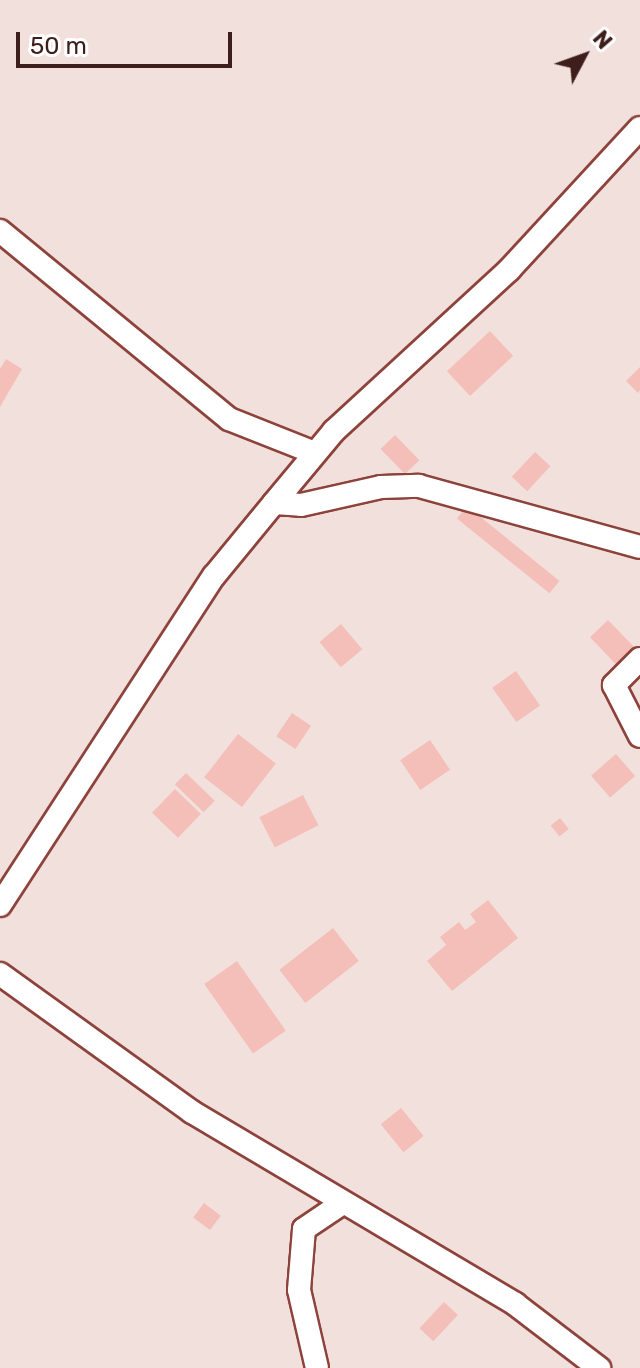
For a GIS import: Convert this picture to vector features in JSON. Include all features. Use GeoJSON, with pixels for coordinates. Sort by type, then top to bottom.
{"type":"FeatureCollection","features":[{"type":"Feature","properties":{"kind":"street"},"geometry":{"type":"LineString","coordinates":[[0,905],[214,576],[315,453],[509,270],[640,128]]}},
{"type":"Feature","properties":{"kind":"street"},"geometry":{"type":"LineString","coordinates":[[0,231],[229,419],[315,453]]}},
{"type":"Feature","properties":{"kind":"street"},"geometry":{"type":"LineString","coordinates":[[274,503],[301,505],[381,487],[419,486],[640,547]]}},
{"type":"Feature","properties":{"kind":"street"},"geometry":{"type":"LineString","coordinates":[[640,659],[614,685],[640,736]]}},
{"type":"Feature","properties":{"kind":"street"},"geometry":{"type":"LineString","coordinates":[[0,974],[192,1112],[341,1204],[515,1304],[599,1368]]}},
{"type":"Feature","properties":{"kind":"street"},"geometry":{"type":"LineString","coordinates":[[317,1368],[299,1290],[304,1229],[341,1204]]}},
{"type":"Feature","properties":{"kind":"building"},"geometry":{"type":"Polygon","coordinates":[[[490,331],[513,356],[470,396],[447,371],[490,331]]]}},
{"type":"Feature","properties":{"kind":"building"},"geometry":{"type":"Polygon","coordinates":[[[6,359],[22,369],[0,407],[0,369],[6,359]]]}},
{"type":"Feature","properties":{"kind":"building"},"geometry":{"type":"Polygon","coordinates":[[[640,367],[640,390],[638,393],[626,381],[640,367]]]}},
{"type":"Feature","properties":{"kind":"building"},"geometry":{"type":"Polygon","coordinates":[[[395,435],[419,460],[405,474],[381,449],[395,435]]]}},
{"type":"Feature","properties":{"kind":"building"},"geometry":{"type":"Polygon","coordinates":[[[535,452],[550,466],[527,491],[512,477],[535,452]]]}},
{"type":"Feature","properties":{"kind":"building"},"geometry":{"type":"Polygon","coordinates":[[[467,506],[559,581],[549,593],[457,518],[467,506]]]}},
{"type":"Feature","properties":{"kind":"building"},"geometry":{"type":"Polygon","coordinates":[[[608,620],[635,648],[617,665],[590,637],[608,620]]]}},
{"type":"Feature","properties":{"kind":"building"},"geometry":{"type":"Polygon","coordinates":[[[341,624],[362,649],[341,667],[320,642],[341,624]]]}},
{"type":"Feature","properties":{"kind":"building"},"geometry":{"type":"Polygon","coordinates":[[[516,671],[540,705],[516,722],[492,688],[516,671]]]}},
{"type":"Feature","properties":{"kind":"building"},"geometry":{"type":"Polygon","coordinates":[[[292,713],[311,726],[295,749],[276,736],[292,713]]]}},
{"type":"Feature","properties":{"kind":"building"},"geometry":{"type":"Polygon","coordinates":[[[238,734],[276,764],[242,807],[204,777],[238,734]]]}},
{"type":"Feature","properties":{"kind":"building"},"geometry":{"type":"Polygon","coordinates":[[[430,740],[450,770],[420,790],[400,760],[430,740]]]}},
{"type":"Feature","properties":{"kind":"building"},"geometry":{"type":"Polygon","coordinates":[[[616,754],[635,776],[610,798],[591,776],[616,754]]]}},
{"type":"Feature","properties":{"kind":"building"},"geometry":{"type":"Polygon","coordinates":[[[186,773],[215,801],[204,812],[175,785],[186,773]]]}},
{"type":"Feature","properties":{"kind":"building"},"geometry":{"type":"Polygon","coordinates":[[[175,789],[201,814],[178,838],[152,813],[175,789]]]}},
{"type":"Feature","properties":{"kind":"building"},"geometry":{"type":"Polygon","coordinates":[[[303,795],[318,825],[275,848],[259,817],[303,795]]]}},
{"type":"Feature","properties":{"kind":"building"},"geometry":{"type":"Polygon","coordinates":[[[560,818],[569,829],[559,836],[551,826],[560,818]]]}},
{"type":"Feature","properties":{"kind":"building"},"geometry":{"type":"Polygon","coordinates":[[[488,900],[518,938],[452,991],[427,961],[446,945],[440,937],[459,922],[465,930],[476,922],[470,914],[488,900]]]}},
{"type":"Feature","properties":{"kind":"building"},"geometry":{"type":"Polygon","coordinates":[[[333,928],[359,961],[305,1003],[279,970],[333,928]]]}},
{"type":"Feature","properties":{"kind":"building"},"geometry":{"type":"Polygon","coordinates":[[[237,961],[286,1031],[253,1054],[204,984],[237,961]]]}},
{"type":"Feature","properties":{"kind":"building"},"geometry":{"type":"Polygon","coordinates":[[[401,1108],[424,1136],[403,1152],[381,1124],[401,1108]]]}},
{"type":"Feature","properties":{"kind":"building"},"geometry":{"type":"Polygon","coordinates":[[[204,1203],[221,1216],[210,1230],[193,1217],[204,1203]]]}},
{"type":"Feature","properties":{"kind":"building"},"geometry":{"type":"Polygon","coordinates":[[[444,1302],[458,1315],[433,1341],[419,1328],[444,1302]]]}}]}
